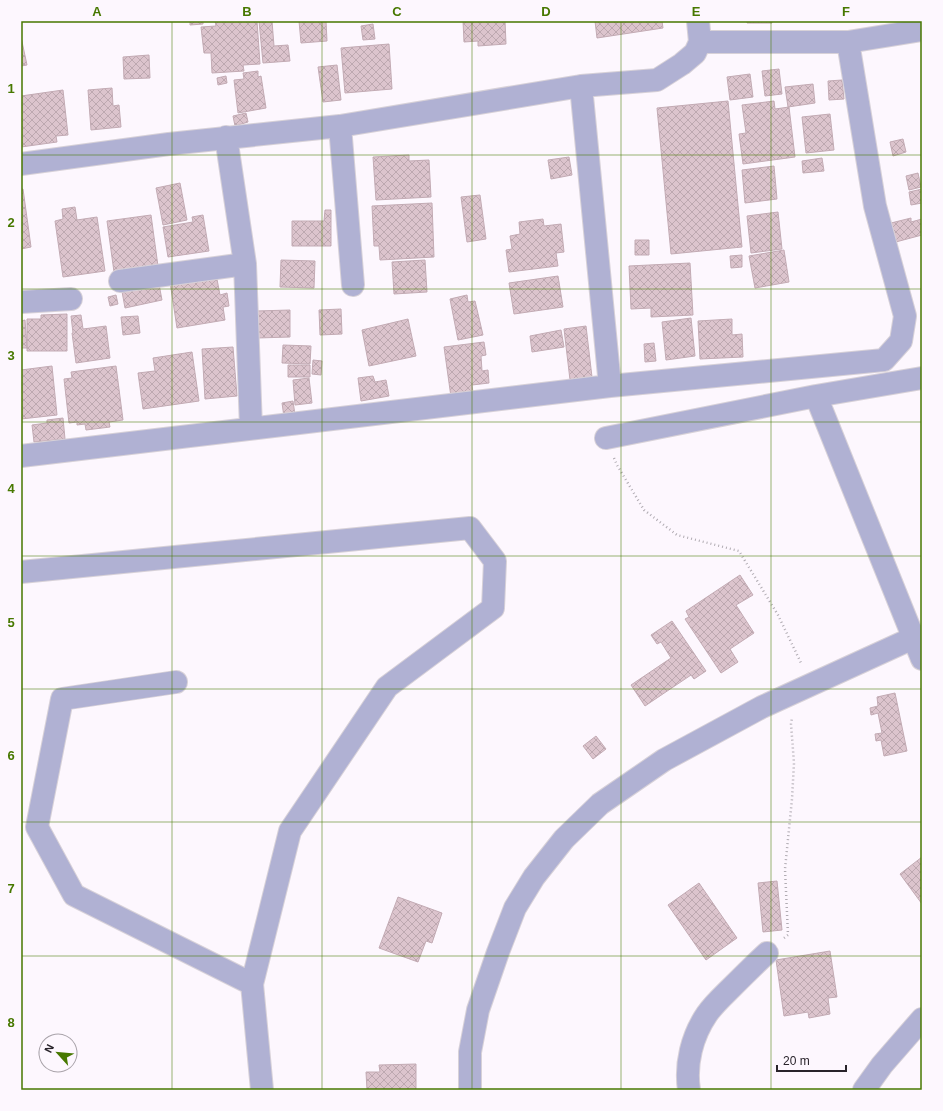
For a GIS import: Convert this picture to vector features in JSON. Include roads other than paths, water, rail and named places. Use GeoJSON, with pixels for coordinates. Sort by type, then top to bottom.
{"type":"FeatureCollection","features":[{"type":"Feature","properties":{"kind":"street"},"geometry":{"type":"LineString","coordinates":[[21,164],[169,144],[340,126],[581,86],[657,80],[682,64],[695,53],[700,42],[698,21]]}},
{"type":"Feature","properties":{"kind":"street"},"geometry":{"type":"LineString","coordinates":[[700,42],[848,42],[922,30]]}},
{"type":"Feature","properties":{"kind":"street"},"geometry":{"type":"LineString","coordinates":[[21,456],[610,386],[884,360],[901,342],[906,316],[875,206],[848,42]]}},
{"type":"Feature","properties":{"kind":"street"},"geometry":{"type":"LineString","coordinates":[[581,86],[610,386]]}},
{"type":"Feature","properties":{"kind":"street"},"geometry":{"type":"LineString","coordinates":[[340,126],[353,285]]}},
{"type":"Feature","properties":{"kind":"street"},"geometry":{"type":"LineString","coordinates":[[226,138],[245,264],[251,428]]}},
{"type":"Feature","properties":{"kind":"street"},"geometry":{"type":"LineString","coordinates":[[120,282],[245,264]]}},
{"type":"Feature","properties":{"kind":"street"},"geometry":{"type":"LineString","coordinates":[[21,302],[71,299]]}},
{"type":"Feature","properties":{"kind":"street"},"geometry":{"type":"LineString","coordinates":[[606,438],[816,396],[922,378]]}},
{"type":"Feature","properties":{"kind":"street"},"geometry":{"type":"LineString","coordinates":[[816,396],[917,637],[922,659]]}},
{"type":"Feature","properties":{"kind":"street"},"geometry":{"type":"LineString","coordinates":[[21,572],[470,528],[495,561],[493,608],[387,686],[290,831],[252,984],[262,1090]]}},
{"type":"Feature","properties":{"kind":"street"},"geometry":{"type":"LineString","coordinates":[[470,1090],[470,1052],[478,1010],[498,952],[515,908],[534,877],[564,839],[600,804],[664,760],[762,706],[917,637]]}},
{"type":"Feature","properties":{"kind":"street"},"geometry":{"type":"LineString","coordinates":[[176,682],[62,700],[38,827],[74,895],[252,984]]}},
{"type":"Feature","properties":{"kind":"street"},"geometry":{"type":"LineString","coordinates":[[689,1090],[687,1078],[690,1054],[698,1030],[707,1014],[766,953]]}},
{"type":"Feature","properties":{"kind":"street"},"geometry":{"type":"LineString","coordinates":[[864,1090],[882,1065],[922,1019]]}}]}
